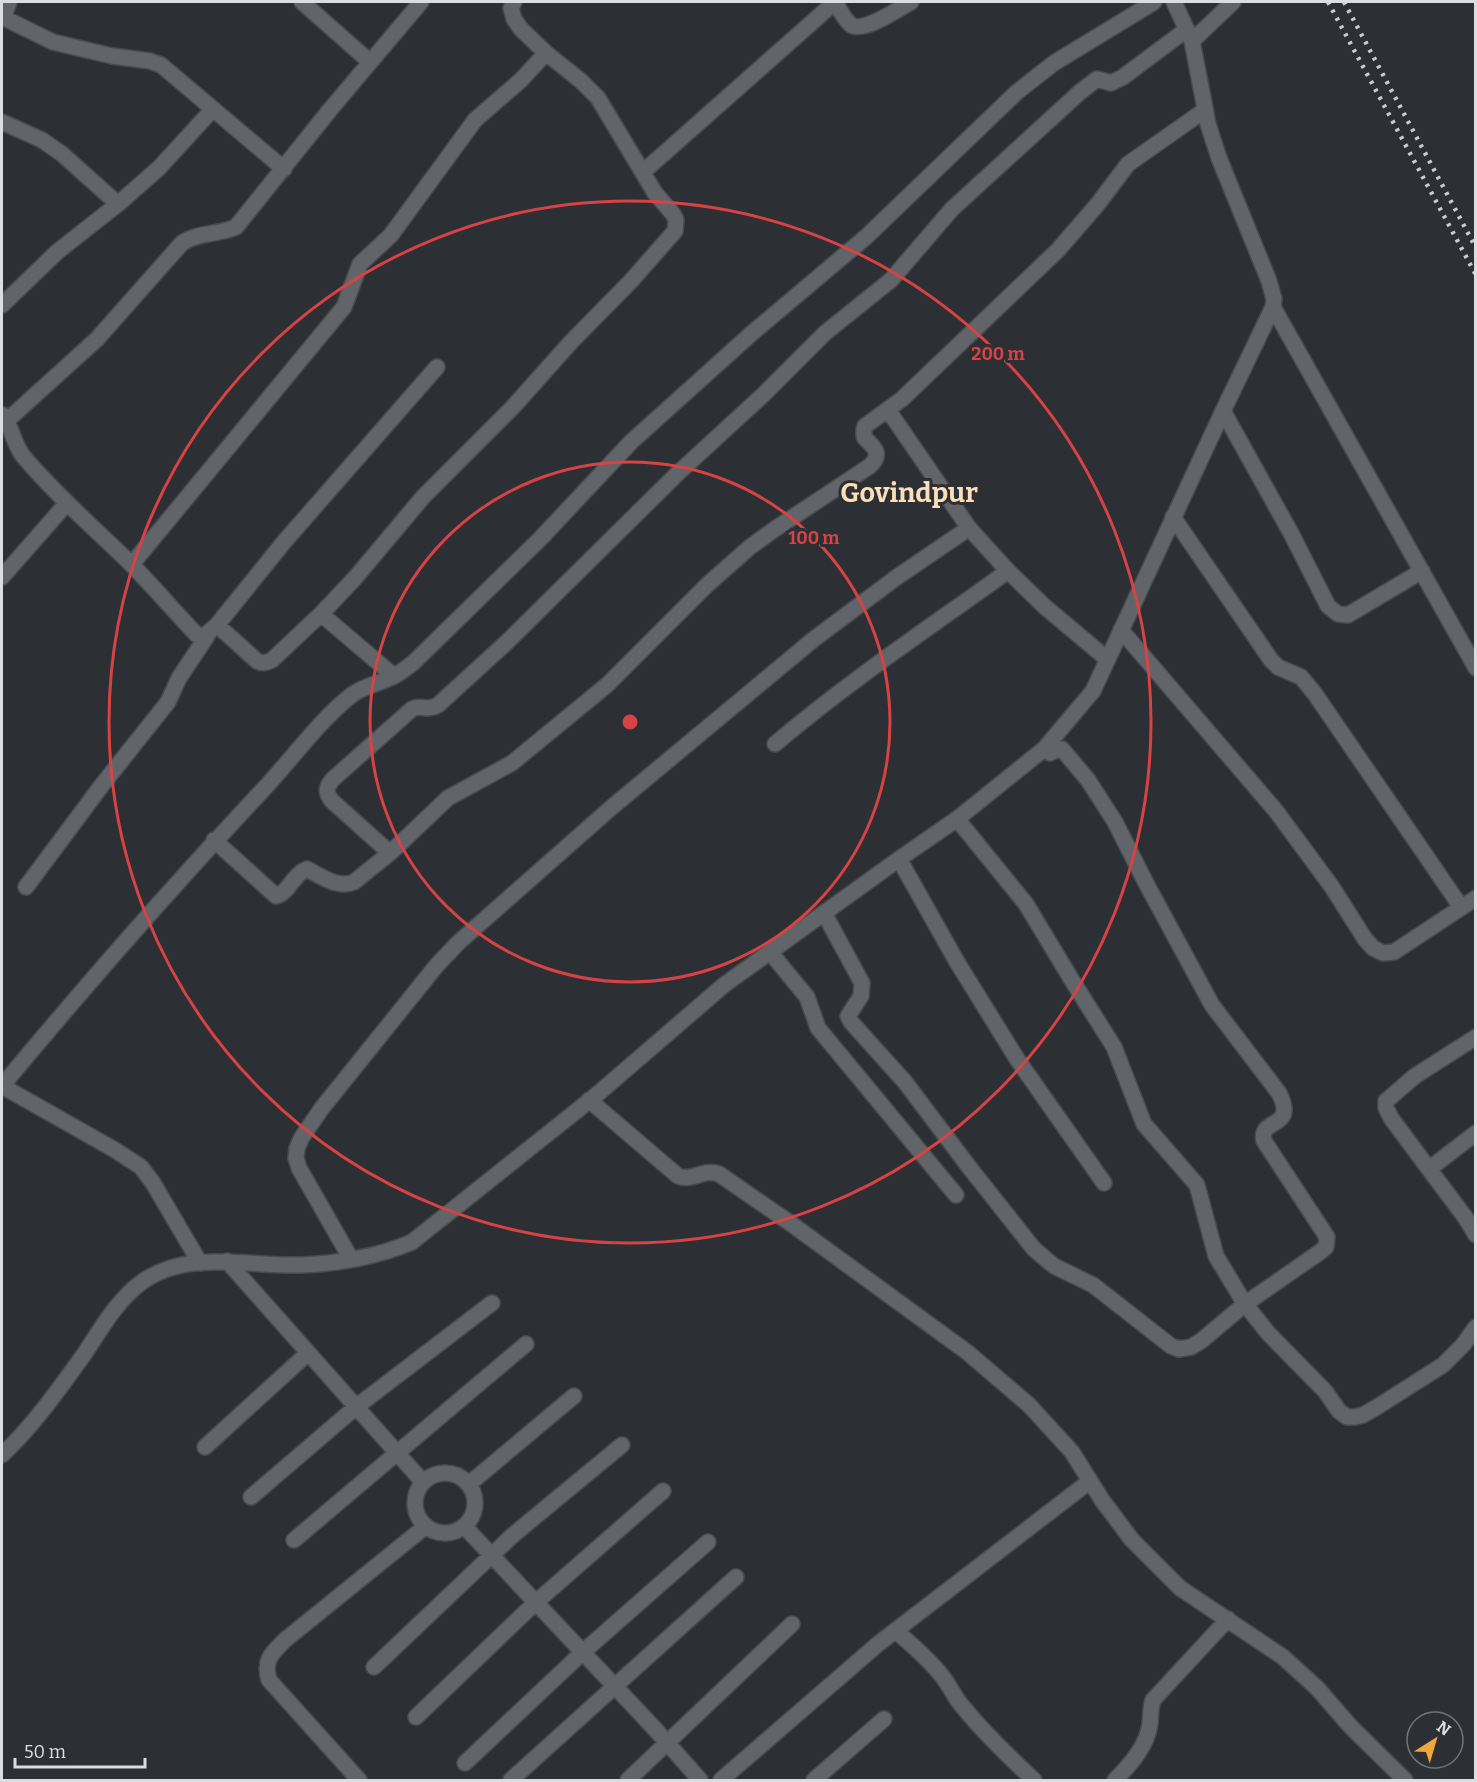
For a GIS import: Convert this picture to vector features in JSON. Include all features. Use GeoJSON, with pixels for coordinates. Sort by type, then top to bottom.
{"type":"FeatureCollection","features":[{"type":"Feature","properties":{"kind":"street"},"geometry":{"type":"LineString","coordinates":[[9,2],[2,18],[53,42],[161,65],[284,169]]}},
{"type":"Feature","properties":{"kind":"street"},"geometry":{"type":"LineString","coordinates":[[302,2],[370,62]]}},
{"type":"Feature","properties":{"kind":"street"},"geometry":{"type":"LineString","coordinates":[[212,630],[203,637],[196,634],[132,564],[67,503],[20,451],[3,419],[97,339],[182,243],[190,238],[236,228],[421,2]]}},
{"type":"Feature","properties":{"kind":"street"},"geometry":{"type":"LineString","coordinates":[[212,630],[260,663],[272,660],[355,578],[436,483],[482,439],[675,231],[676,220],[673,214],[655,193],[598,98],[521,29],[514,19],[511,8],[514,2]]}},
{"type":"Feature","properties":{"kind":"street"},"geometry":{"type":"LineString","coordinates":[[643,172],[835,2],[844,18],[858,27],[868,26],[911,2]]}},
{"type":"Feature","properties":{"kind":"street"},"geometry":{"type":"LineString","coordinates":[[200,1263],[153,1183],[141,1167],[2,1086],[119,947],[329,716],[364,687],[394,676],[413,663],[542,538],[632,442],[751,334],[866,237],[1017,92],[1054,63],[1154,2]]}},
{"type":"Feature","properties":{"kind":"street"},"geometry":{"type":"LineString","coordinates":[[2,1455],[18,1440],[54,1397],[116,1308],[140,1283],[160,1271],[180,1265],[227,1261],[303,1265],[390,1251],[412,1242],[589,1100],[724,985],[957,819],[1044,749],[1093,691],[1273,308],[1274,299],[1269,281],[1219,158],[1208,124],[1189,35],[1174,2]]}},
{"type":"Feature","properties":{"kind":"street"},"geometry":{"type":"LineString","coordinates":[[390,853],[332,801],[326,791],[333,779],[407,712],[416,707],[428,710],[438,705],[825,333],[891,280],[952,209],[1080,92],[1097,80],[1111,83],[1123,77],[1189,35],[1233,2]]}},
{"type":"Feature","properties":{"kind":"street"},"geometry":{"type":"LineString","coordinates":[[132,564],[344,307],[360,264],[391,235],[476,120],[521,80],[546,53]]}},
{"type":"Feature","properties":{"kind":"street"},"geometry":{"type":"LineString","coordinates":[[2,305],[57,252],[159,168],[213,109]]}},
{"type":"Feature","properties":{"kind":"street"},"geometry":{"type":"LineString","coordinates":[[214,840],[279,897],[306,869],[337,883],[354,882],[390,853],[448,798],[512,763],[607,685],[707,585],[750,547],[876,461],[876,451],[864,437],[866,426],[902,399],[1058,250],[1097,205],[1128,164],[1205,110]]}},
{"type":"Feature","properties":{"kind":"street"},"geometry":{"type":"LineString","coordinates":[[2,122],[42,140],[62,154],[118,204]]}},
{"type":"Feature","properties":{"kind":"street"},"geometry":{"type":"LineString","coordinates":[[1273,308],[1476,668]]}},
{"type":"Feature","properties":{"kind":"street"},"geometry":{"type":"LineString","coordinates":[[26,887],[102,785],[168,702],[179,678],[212,630],[284,542],[436,368]]}},
{"type":"Feature","properties":{"kind":"street"},"geometry":{"type":"LineString","coordinates":[[888,410],[969,528],[1044,606],[1107,659]]}},
{"type":"Feature","properties":{"kind":"street"},"geometry":{"type":"LineString","coordinates":[[1223,411],[1292,535],[1328,606],[1338,614],[1348,615],[1422,571]]}},
{"type":"Feature","properties":{"kind":"street"},"geometry":{"type":"LineString","coordinates":[[2,577],[67,503]]}},
{"type":"Feature","properties":{"kind":"street"},"geometry":{"type":"LineString","coordinates":[[1173,518],[1271,660],[1278,667],[1301,677],[1315,694],[1461,907]]}},
{"type":"Feature","properties":{"kind":"street"},"geometry":{"type":"LineString","coordinates":[[351,1258],[299,1168],[296,1158],[297,1148],[322,1108],[437,965],[504,900],[761,682],[888,584],[969,528]]}},
{"type":"Feature","properties":{"kind":"street"},"geometry":{"type":"LineString","coordinates":[[775,744],[869,668],[1008,571]]}},
{"type":"Feature","properties":{"kind":"street"},"geometry":{"type":"LineString","coordinates":[[321,614],[394,676]]}},
{"type":"Feature","properties":{"kind":"street"},"geometry":{"type":"LineString","coordinates":[[1121,630],[1276,811],[1373,948],[1383,953],[1394,952],[1476,898]]}},
{"type":"Feature","properties":{"kind":"street"},"geometry":{"type":"LineString","coordinates":[[824,913],[862,983],[861,996],[848,1016],[851,1022],[905,1082],[1034,1248],[1054,1266],[1093,1285],[1159,1338],[1179,1349],[1191,1347],[1201,1341],[1245,1304],[1320,1252],[1326,1247],[1327,1237],[1264,1141],[1264,1130],[1282,1117],[1285,1112],[1284,1101],[1280,1093],[1212,1005],[1147,885],[1116,822],[1088,780],[1062,749],[1050,753],[1044,749]]}},
{"type":"Feature","properties":{"kind":"street"},"geometry":{"type":"LineString","coordinates":[[957,819],[1026,904],[1114,1047],[1144,1124],[1197,1185],[1216,1256],[1245,1304],[1268,1333],[1325,1391],[1339,1411],[1347,1416],[1363,1415],[1443,1365],[1463,1345],[1476,1327]]}},
{"type":"Feature","properties":{"kind":"street"},"geometry":{"type":"LineString","coordinates":[[899,859],[957,962],[1017,1059],[1104,1183]]}},
{"type":"Feature","properties":{"kind":"street"},"geometry":{"type":"LineString","coordinates":[[770,952],[807,997],[818,1028],[956,1195]]}},
{"type":"Feature","properties":{"kind":"street"},"geometry":{"type":"LineString","coordinates":[[1476,1037],[1415,1076],[1386,1101],[1386,1108],[1391,1118],[1476,1235]]}},
{"type":"Feature","properties":{"kind":"street"},"geometry":{"type":"LineString","coordinates":[[589,1100],[678,1176],[689,1178],[707,1172],[719,1174],[967,1352],[1029,1405],[1072,1452],[1132,1540],[1180,1588],[1283,1658],[1317,1688],[1351,1727],[1405,1780]]}},
{"type":"Feature","properties":{"kind":"street"},"geometry":{"type":"LineString","coordinates":[[1429,1169],[1476,1133]]}},
{"type":"Feature","properties":{"kind":"street"},"geometry":{"type":"LineString","coordinates":[[227,1261],[422,1481]]}},
{"type":"Feature","properties":{"kind":"street"},"geometry":{"type":"LineString","coordinates":[[251,1497],[356,1407],[492,1303]]}},
{"type":"Feature","properties":{"kind":"street"},"geometry":{"type":"LineString","coordinates":[[294,1540],[525,1344]]}},
{"type":"Feature","properties":{"kind":"street"},"geometry":{"type":"LineString","coordinates":[[205,1447],[309,1353]]}},
{"type":"Feature","properties":{"kind":"street"},"geometry":{"type":"LineString","coordinates":[[469,1484],[574,1396]]}},
{"type":"Feature","properties":{"kind":"street"},"geometry":{"type":"LineString","coordinates":[[374,1667],[492,1555],[622,1444]]}},
{"type":"Feature","properties":{"kind":"street"},"geometry":{"type":"LineString","coordinates":[[439,1473],[448,1473],[458,1475],[469,1484],[474,1504],[471,1517],[465,1526],[449,1533],[438,1533],[426,1526],[416,1512],[415,1502],[422,1481],[439,1473]]}},
{"type":"Feature","properties":{"kind":"street"},"geometry":{"type":"LineString","coordinates":[[721,1780],[878,1644],[1090,1481]]}},
{"type":"Feature","properties":{"kind":"street"},"geometry":{"type":"LineString","coordinates":[[416,1717],[536,1603],[663,1491]]}},
{"type":"Feature","properties":{"kind":"street"},"geometry":{"type":"LineString","coordinates":[[359,1780],[269,1680],[266,1664],[285,1640],[426,1526]]}},
{"type":"Feature","properties":{"kind":"street"},"geometry":{"type":"LineString","coordinates":[[465,1526],[656,1729],[700,1780]]}},
{"type":"Feature","properties":{"kind":"street"},"geometry":{"type":"LineString","coordinates":[[465,1763],[582,1652],[708,1542]]}},
{"type":"Feature","properties":{"kind":"street"},"geometry":{"type":"LineString","coordinates":[[510,1780],[736,1577]]}},
{"type":"Feature","properties":{"kind":"street"},"geometry":{"type":"LineString","coordinates":[[1115,1780],[1128,1767],[1147,1737],[1153,1700],[1228,1619]]}},
{"type":"Feature","properties":{"kind":"street"},"geometry":{"type":"LineString","coordinates":[[628,1780],[792,1624]]}},
{"type":"Feature","properties":{"kind":"street"},"geometry":{"type":"LineString","coordinates":[[896,1630],[921,1653],[942,1677],[961,1705],[1002,1751],[1034,1780]]}},
{"type":"Feature","properties":{"kind":"street"},"geometry":{"type":"LineString","coordinates":[[814,1780],[884,1719]]}},
{"type":"Feature","properties":{"kind":"railway"},"geometry":{"type":"LineString","coordinates":[[1328,2],[1476,275]]}},
{"type":"Feature","properties":{"kind":"railway"},"geometry":{"type":"LineString","coordinates":[[1344,2],[1476,248]]}},
{"type":"Feature","properties":{"kind":"district","name":"Govindpur"},"geometry":{"type":"Point","coordinates":[909,493]}}]}
